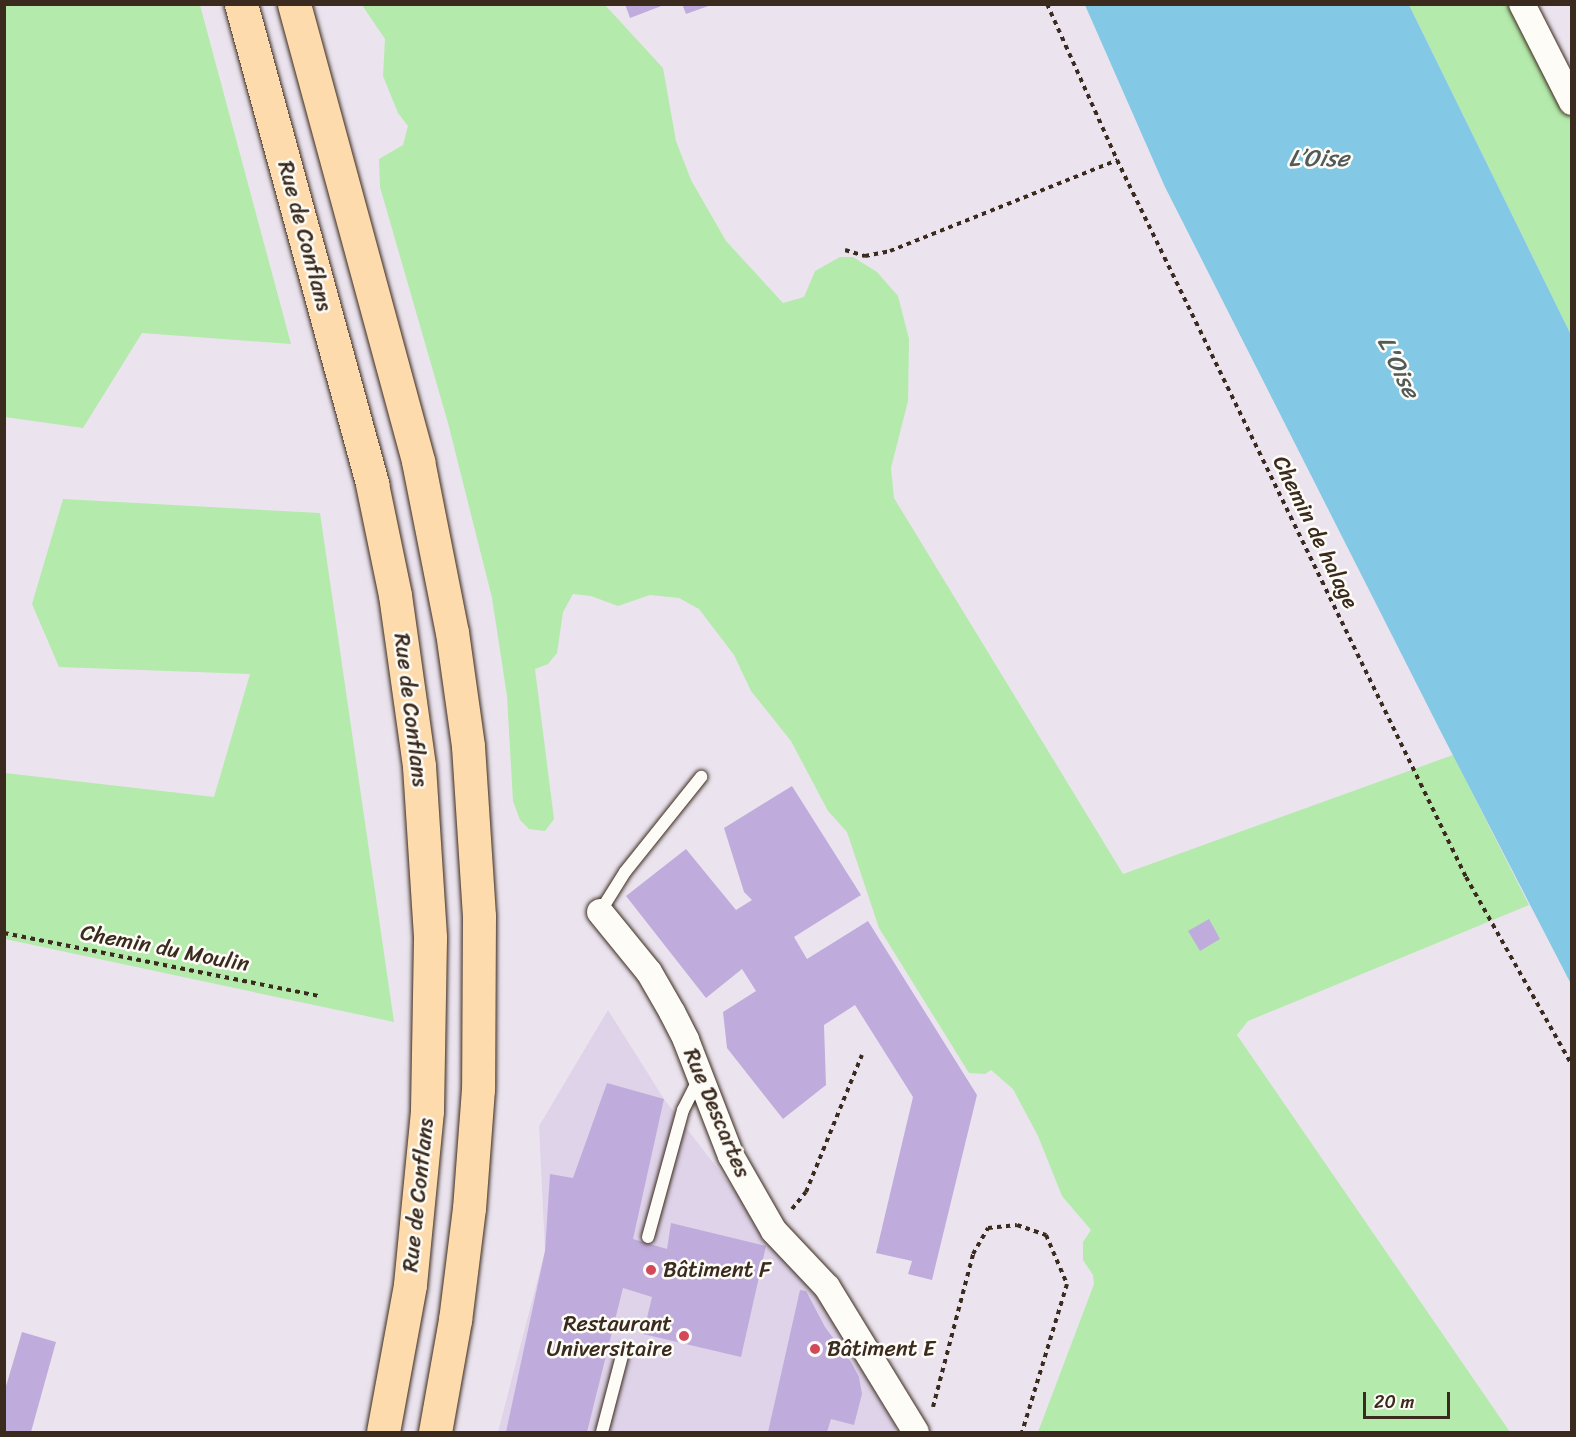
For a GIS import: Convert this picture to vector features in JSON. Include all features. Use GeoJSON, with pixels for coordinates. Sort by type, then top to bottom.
{"type":"FeatureCollection","features":[{"type":"Feature","properties":{"kind":"main road","name":"Rue de Conflans"},"geometry":{"type":"LineString","coordinates":[[242,4],[372,484],[398,615],[419,766],[430,938],[427,1111],[410,1285],[383,1432]]}},
{"type":"Feature","properties":{"kind":"main road"},"geometry":{"type":"LineString","coordinates":[[294,4],[418,461],[452,632],[468,746],[479,916],[477,1089],[465,1240],[452,1341],[435,1432]]}},
{"type":"Feature","properties":{"kind":"street"},"geometry":{"type":"LineString","coordinates":[[1522,4],[1572,102]]}},
{"type":"Feature","properties":{"kind":"street","name":"Rue Descartes"},"geometry":{"type":"LineString","coordinates":[[600,912],[649,972],[686,1040],[731,1156],[774,1231],[827,1287],[924,1423]]}},
{"type":"Feature","properties":{"kind":"lane"},"geometry":{"type":"LineString","coordinates":[[600,912],[625,873],[701,777]]}},
{"type":"Feature","properties":{"kind":"lane"},"geometry":{"type":"LineString","coordinates":[[648,1237],[683,1110],[700,1076]]}},
{"type":"Feature","properties":{"kind":"lane"},"geometry":{"type":"LineString","coordinates":[[602,1432],[623,1352]]}},
{"type":"Feature","properties":{"kind":"path","name":"Chemin de halage"},"geometry":{"type":"LineString","coordinates":[[1047,4],[1117,160],[1466,877],[1572,1065]]}},
{"type":"Feature","properties":{"kind":"path"},"geometry":{"type":"LineString","coordinates":[[845,250],[865,256],[890,251],[1117,160]]}},
{"type":"Feature","properties":{"kind":"path","name":"Chemin du Moulin"},"geometry":{"type":"LineString","coordinates":[[4,933],[320,996]]}},
{"type":"Feature","properties":{"kind":"path"},"geometry":{"type":"LineString","coordinates":[[774,1231],[806,1192],[862,1055]]}},
{"type":"Feature","properties":{"kind":"path"},"geometry":{"type":"LineString","coordinates":[[924,1423],[974,1254],[988,1228],[1017,1225],[1046,1235],[1067,1284],[1022,1432]]}},
{"type":"Feature","properties":{"kind":"shaded area"},"geometry":{"type":"Polygon","coordinates":[[[608,1010],[664,1099],[822,1304],[896,1426],[894,1432],[498,1432],[545,1251],[539,1126],[608,1010]]]}},
{"type":"Feature","properties":{"kind":"green space"},"geometry":{"type":"Polygon","coordinates":[[[4,5],[200,5],[291,344],[142,333],[83,428],[5,417],[4,5]]]}},
{"type":"Feature","properties":{"kind":"green space"},"geometry":{"type":"Polygon","coordinates":[[[362,5],[605,5],[663,68],[676,141],[691,180],[726,241],[783,303],[804,297],[815,271],[840,257],[853,257],[877,272],[898,296],[909,339],[908,401],[891,468],[894,498],[1123,874],[1453,755],[1529,905],[1248,1021],[1237,1035],[1510,1432],[1038,1432],[1094,1284],[1093,1275],[1083,1260],[1083,1242],[1091,1230],[1062,1196],[1038,1136],[1013,1089],[991,1070],[985,1074],[969,1073],[879,928],[847,832],[828,811],[791,741],[751,691],[734,655],[699,609],[679,598],[650,595],[618,606],[591,596],[573,594],[563,612],[557,653],[548,664],[535,669],[554,819],[545,831],[529,829],[520,820],[513,801],[507,696],[492,598],[448,423],[380,187],[379,159],[403,145],[408,126],[398,113],[383,76],[385,39],[362,5]]]}},
{"type":"Feature","properties":{"kind":"green space"},"geometry":{"type":"Polygon","coordinates":[[[1409,5],[1514,5],[1571,118],[1571,335],[1409,5]]]}},
{"type":"Feature","properties":{"kind":"green space"},"geometry":{"type":"Polygon","coordinates":[[[63,499],[320,513],[394,1022],[5,939],[5,773],[214,797],[250,674],[59,667],[32,604],[63,499]]]}},
{"type":"Feature","properties":{"kind":"water","name":"L’Oise"},"geometry":{"type":"Polygon","coordinates":[[[1085,5],[1409,5],[1571,335],[1571,984],[1165,187],[1085,5]]]}},
{"type":"Feature","properties":{"kind":"building"},"geometry":{"type":"Polygon","coordinates":[[[625,4],[664,4],[664,5],[630,18],[625,4]]]}},
{"type":"Feature","properties":{"kind":"building"},"geometry":{"type":"Polygon","coordinates":[[[682,4],[711,4],[711,5],[686,14],[682,4]]]}},
{"type":"Feature","properties":{"kind":"building"},"geometry":{"type":"Polygon","coordinates":[[[792,786],[861,895],[794,937],[807,959],[868,921],[977,1095],[932,1280],[908,1274],[912,1261],[876,1253],[913,1097],[855,1005],[824,1025],[826,1085],[783,1119],[727,1048],[723,1012],[756,991],[742,969],[706,998],[626,896],[686,849],[736,910],[752,900],[744,892],[724,828],[792,786]]]}},
{"type":"Feature","properties":{"kind":"building"},"geometry":{"type":"Polygon","coordinates":[[[1209,919],[1220,939],[1200,951],[1188,931],[1209,919]]]}},
{"type":"Feature","properties":{"kind":"building","name":"Bâtiment F"},"geometry":{"type":"Polygon","coordinates":[[[607,1083],[664,1099],[633,1239],[667,1249],[671,1223],[766,1246],[741,1357],[643,1334],[652,1297],[623,1288],[587,1432],[506,1432],[545,1251],[550,1174],[573,1178],[607,1083]]]}},
{"type":"Feature","properties":{"kind":"building","name":"Bâtiment E"},"geometry":{"type":"Polygon","coordinates":[[[800,1290],[806,1291],[825,1327],[851,1362],[859,1377],[862,1394],[854,1425],[831,1419],[827,1432],[768,1432],[800,1290]]]}},
{"type":"Feature","properties":{"kind":"building"},"geometry":{"type":"Polygon","coordinates":[[[22,1332],[56,1342],[31,1432],[4,1432],[4,1393],[22,1332]]]}},
{"type":"Feature","properties":{"kind":"place","name":"Bâtiment F"},"geometry":{"type":"Point","coordinates":[651,1270]}},
{"type":"Feature","properties":{"kind":"place","name":"Restaurant Universitaire"},"geometry":{"type":"Point","coordinates":[684,1336]}},
{"type":"Feature","properties":{"kind":"place","name":"Bâtiment E"},"geometry":{"type":"Point","coordinates":[815,1349]}},
{"type":"Feature","properties":{"kind":"water label","name":"L'Oise"},"geometry":{"type":"Point","coordinates":[1398,367]}}]}
